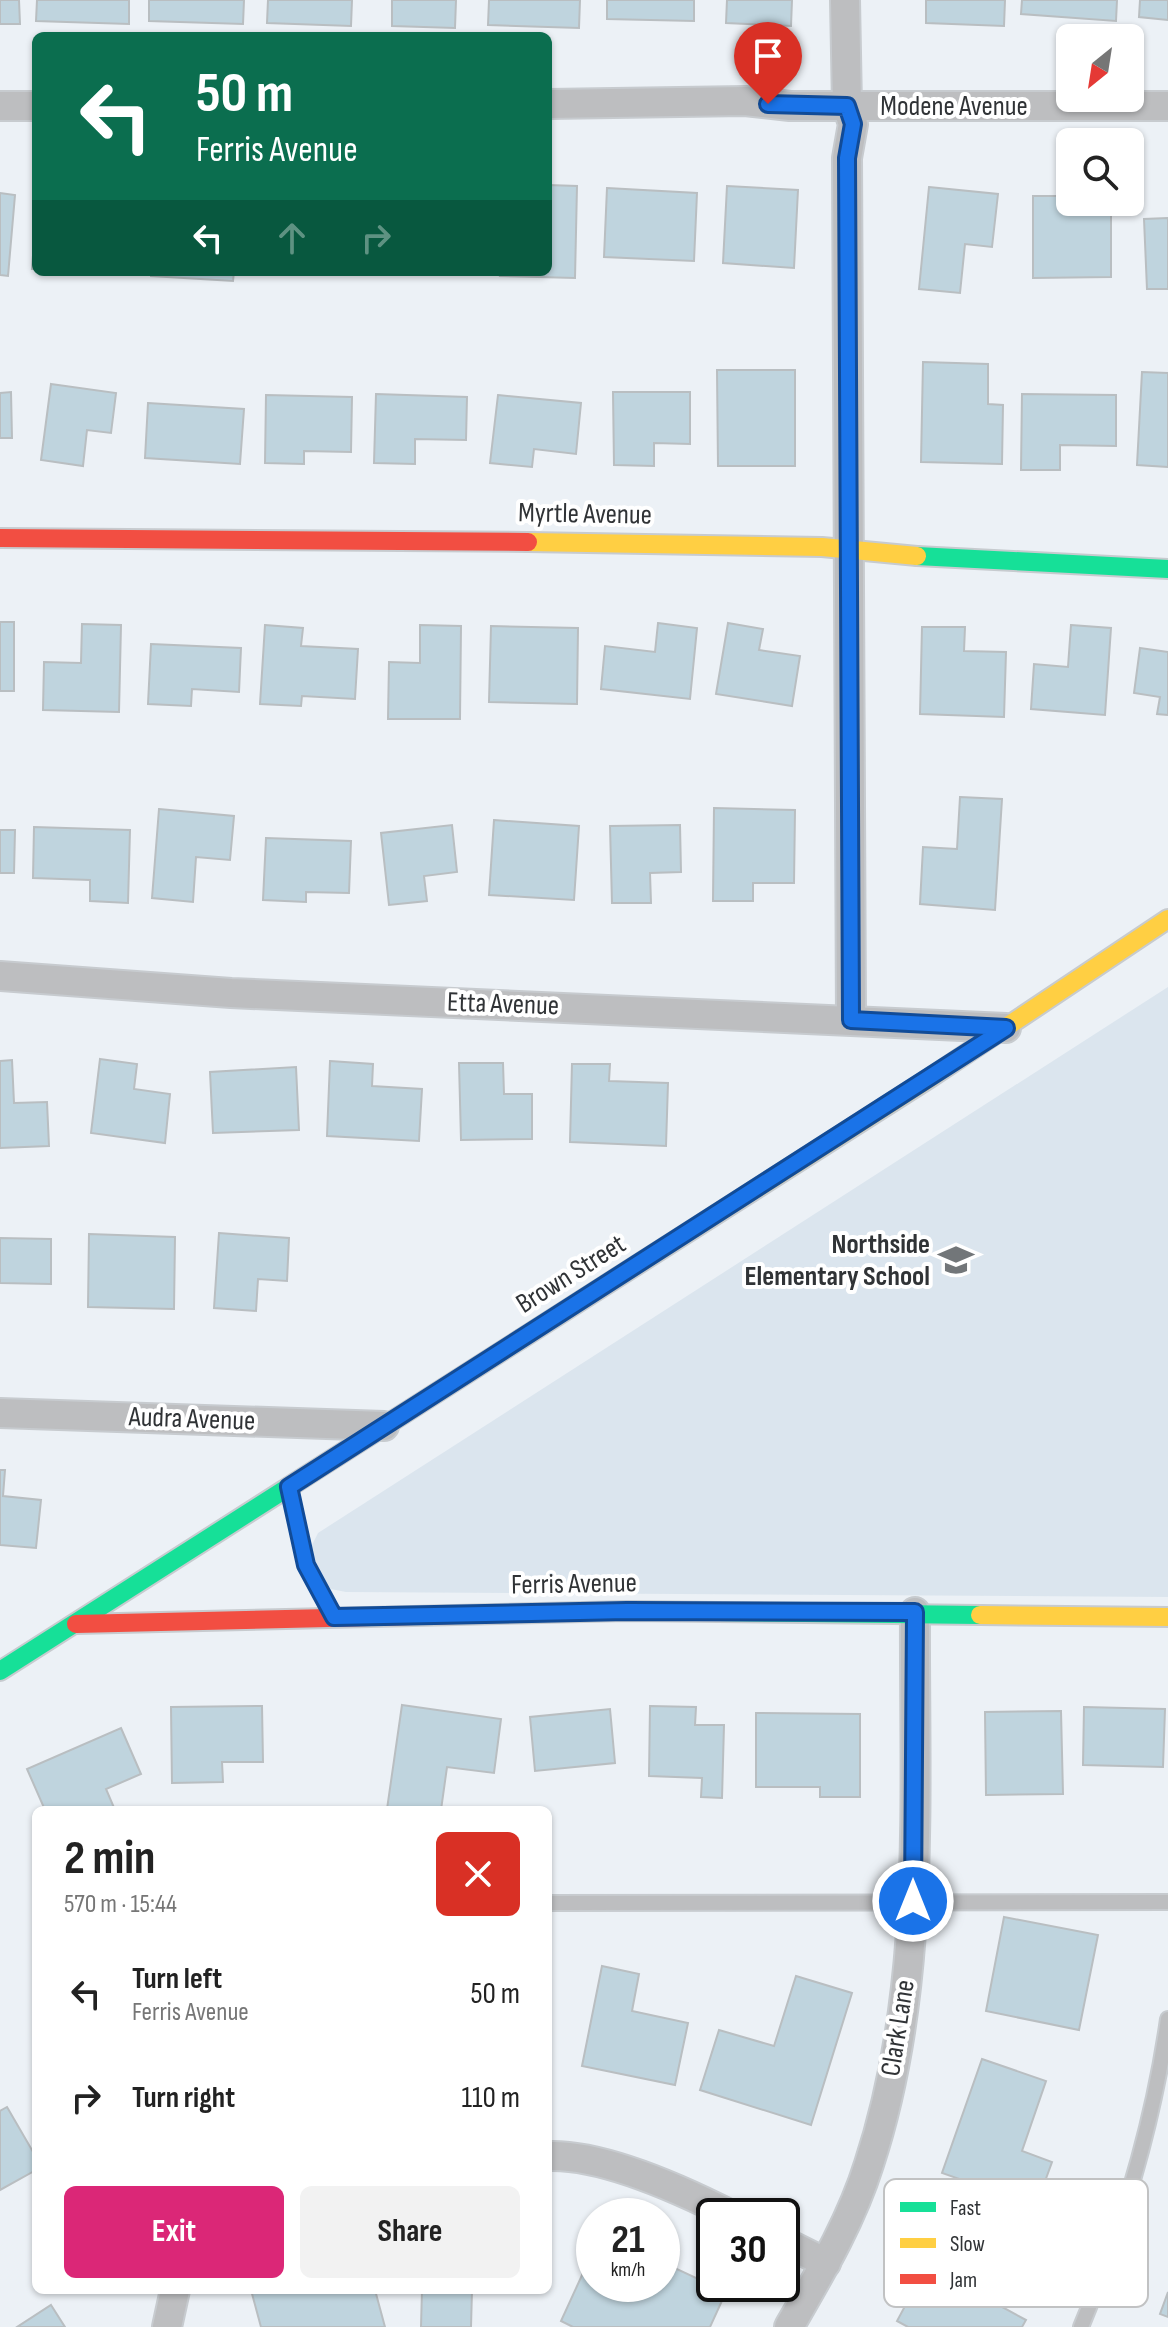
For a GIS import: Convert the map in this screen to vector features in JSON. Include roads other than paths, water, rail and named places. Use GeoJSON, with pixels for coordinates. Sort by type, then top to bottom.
{"type":"FeatureCollection","features":[{"type":"Feature","properties":{"kind":"street"},"geometry":{"type":"LineString","coordinates":[[845,0],[847,106],[853,124],[847,158],[851,1020]]}},
{"type":"Feature","properties":{"kind":"street","name":"Modene Avenue"},"geometry":{"type":"LineString","coordinates":[[552,104],[745,101],[790,106],[1168,106]]}},
{"type":"Feature","properties":{"kind":"street"},"geometry":{"type":"LineString","coordinates":[[0,106],[32,106]]}},
{"type":"Feature","properties":{"kind":"street","name":"Myrtle Avenue"},"geometry":{"type":"LineString","coordinates":[[0,538],[822,547],[849,552],[1168,569]]}},
{"type":"Feature","properties":{"kind":"street","name":"Brown Street"},"geometry":{"type":"LineString","coordinates":[[0,1671],[1006,1028],[1168,919]]}},
{"type":"Feature","properties":{"kind":"street","name":"Etta Avenue"},"geometry":{"type":"LineString","coordinates":[[0,976],[231,993],[1006,1028]]}},
{"type":"Feature","properties":{"kind":"street","name":"Audra Avenue"},"geometry":{"type":"LineString","coordinates":[[0,1413],[384,1426]]}},
{"type":"Feature","properties":{"kind":"street","name":"Ferris Avenue"},"geometry":{"type":"LineString","coordinates":[[76,1624],[627,1611],[1168,1617]]}},
{"type":"Feature","properties":{"kind":"street","name":"Clark Lane"},"geometry":{"type":"LineString","coordinates":[[789,2327],[826,2263],[870,2164],[892,2076],[913,1901],[915,1612]]}},
{"type":"Feature","properties":{"kind":"street"},"geometry":{"type":"LineString","coordinates":[[552,2156],[568,2155],[677,2188],[697,2198]]}},
{"type":"Feature","properties":{"kind":"street"},"geometry":{"type":"LineString","coordinates":[[800,2250],[826,2263]]}},
{"type":"Feature","properties":{"kind":"street"},"geometry":{"type":"LineString","coordinates":[[167,2327],[174,2294]]}},
{"type":"Feature","properties":{"kind":"lane"},"geometry":{"type":"LineString","coordinates":[[289,1487],[306,1565],[334,1617]]}},
{"type":"Feature","properties":{"kind":"lane"},"geometry":{"type":"LineString","coordinates":[[552,1903],[1168,1902]]}},
{"type":"Feature","properties":{"kind":"lane"},"geometry":{"type":"LineString","coordinates":[[1133,2179],[1160,2072],[1168,2019]]}},
{"type":"Feature","properties":{"kind":"lane"},"geometry":{"type":"LineString","coordinates":[[1081,2327],[1088,2307]]}},
{"type":"Feature","properties":{"kind":"place","name":"Northside Elementary School"},"geometry":{"type":"Point","coordinates":[956,1260]}}]}
